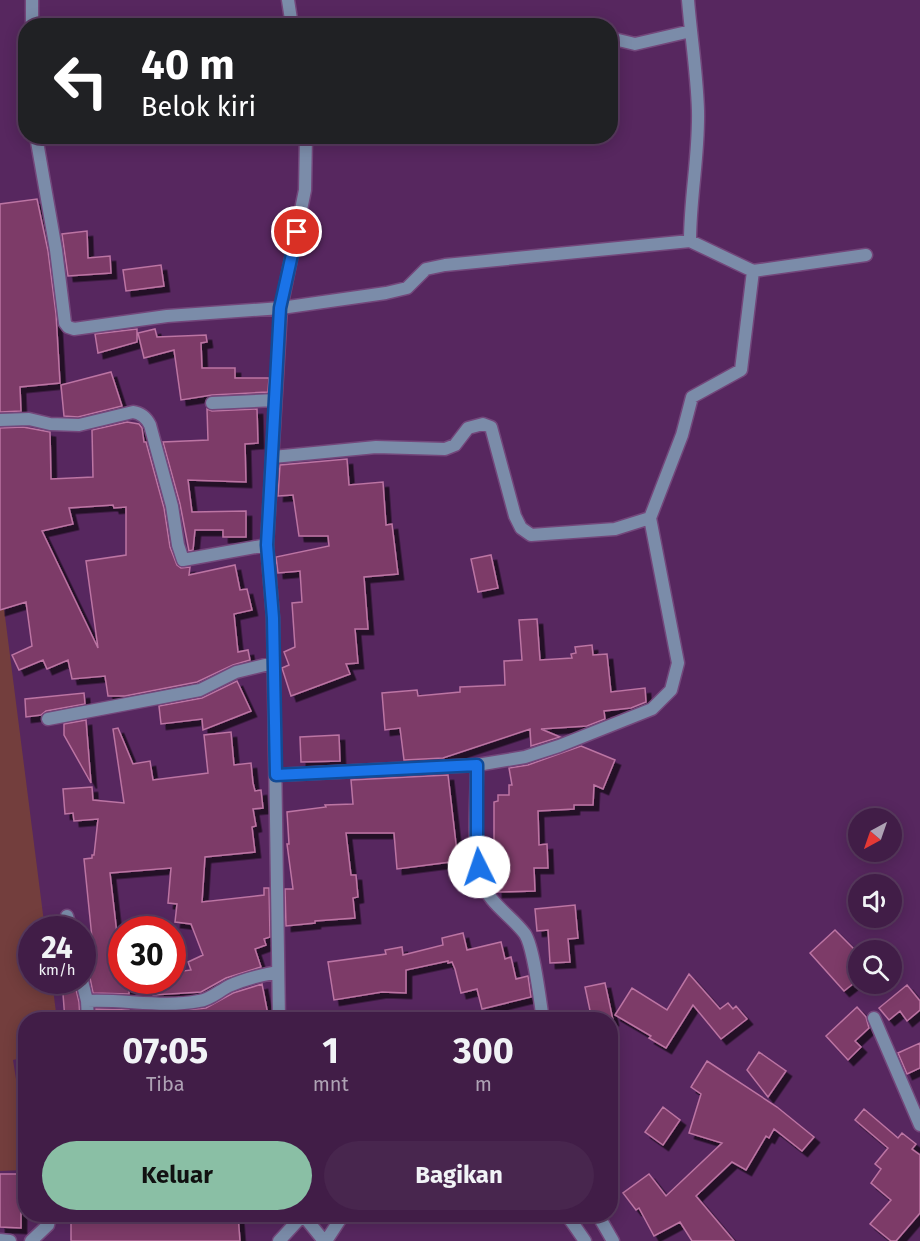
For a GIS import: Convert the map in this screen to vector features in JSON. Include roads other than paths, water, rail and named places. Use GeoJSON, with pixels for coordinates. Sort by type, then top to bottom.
{"type":"FeatureCollection","features":[{"type":"Feature","properties":{"kind":"street"},"geometry":{"type":"LineString","coordinates":[[32,0],[32,18]]}},
{"type":"Feature","properties":{"kind":"street"},"geometry":{"type":"LineString","coordinates":[[288,0],[291,18]]}},
{"type":"Feature","properties":{"kind":"street"},"geometry":{"type":"LineString","coordinates":[[688,0],[698,110],[697,154],[690,207],[690,241]]}},
{"type":"Feature","properties":{"kind":"street"},"geometry":{"type":"LineString","coordinates":[[618,40],[635,44],[691,31]]}},
{"type":"Feature","properties":{"kind":"street"},"geometry":{"type":"LineString","coordinates":[[37,144],[56,250],[65,323],[74,329],[167,316],[280,308],[399,291],[407,288],[426,269],[446,265],[690,241],[753,272],[866,255]]}},
{"type":"Feature","properties":{"kind":"street"},"geometry":{"type":"LineString","coordinates":[[279,1012],[273,618],[267,545],[280,308],[305,190],[306,144]]}},
{"type":"Feature","properties":{"kind":"street"},"geometry":{"type":"LineString","coordinates":[[276,775],[477,765],[525,757],[652,709],[671,690],[678,663],[650,518],[681,435],[692,397],[741,370],[753,272]]}},
{"type":"Feature","properties":{"kind":"street"},"geometry":{"type":"LineString","coordinates":[[212,403],[275,400]]}},
{"type":"Feature","properties":{"kind":"street"},"geometry":{"type":"LineString","coordinates":[[0,420],[29,419],[50,424],[79,425],[133,412],[138,413],[150,425],[172,506],[178,545],[183,560],[267,545]]}},
{"type":"Feature","properties":{"kind":"street"},"geometry":{"type":"LineString","coordinates":[[273,457],[375,447],[445,449],[455,445],[461,434],[468,428],[483,424],[491,427],[514,516],[520,528],[531,535],[615,529],[650,518]]}},
{"type":"Feature","properties":{"kind":"street"},"geometry":{"type":"LineString","coordinates":[[48,719],[200,690],[236,672],[273,663]]}},
{"type":"Feature","properties":{"kind":"street"},"geometry":{"type":"LineString","coordinates":[[477,765],[477,853],[481,880],[488,896],[525,935],[534,965],[542,1012]]}},
{"type":"Feature","properties":{"kind":"street"},"geometry":{"type":"LineString","coordinates":[[87,1001],[111,1000],[170,1005],[203,1001],[251,977],[278,972]]}},
{"type":"Feature","properties":{"kind":"street"},"geometry":{"type":"LineString","coordinates":[[85,994],[88,1012]]}},
{"type":"Feature","properties":{"kind":"street"},"geometry":{"type":"LineString","coordinates":[[874,1018],[920,1125]]}},
{"type":"Feature","properties":{"kind":"street"},"geometry":{"type":"LineString","coordinates":[[31,1241],[49,1222]]}},
{"type":"Feature","properties":{"kind":"street"},"geometry":{"type":"LineString","coordinates":[[279,1241],[299,1222]]}},
{"type":"Feature","properties":{"kind":"street"},"geometry":{"type":"LineString","coordinates":[[308,1222],[323,1239],[337,1222]]}},
{"type":"Feature","properties":{"kind":"street"},"geometry":{"type":"LineString","coordinates":[[572,1222],[585,1241]]}},
{"type":"Feature","properties":{"kind":"street"},"geometry":{"type":"LineString","coordinates":[[602,1222],[613,1241]]}},
{"type":"Feature","properties":{"kind":"street"},"geometry":{"type":"LineString","coordinates":[[0,1240],[10,1241]]}}]}
